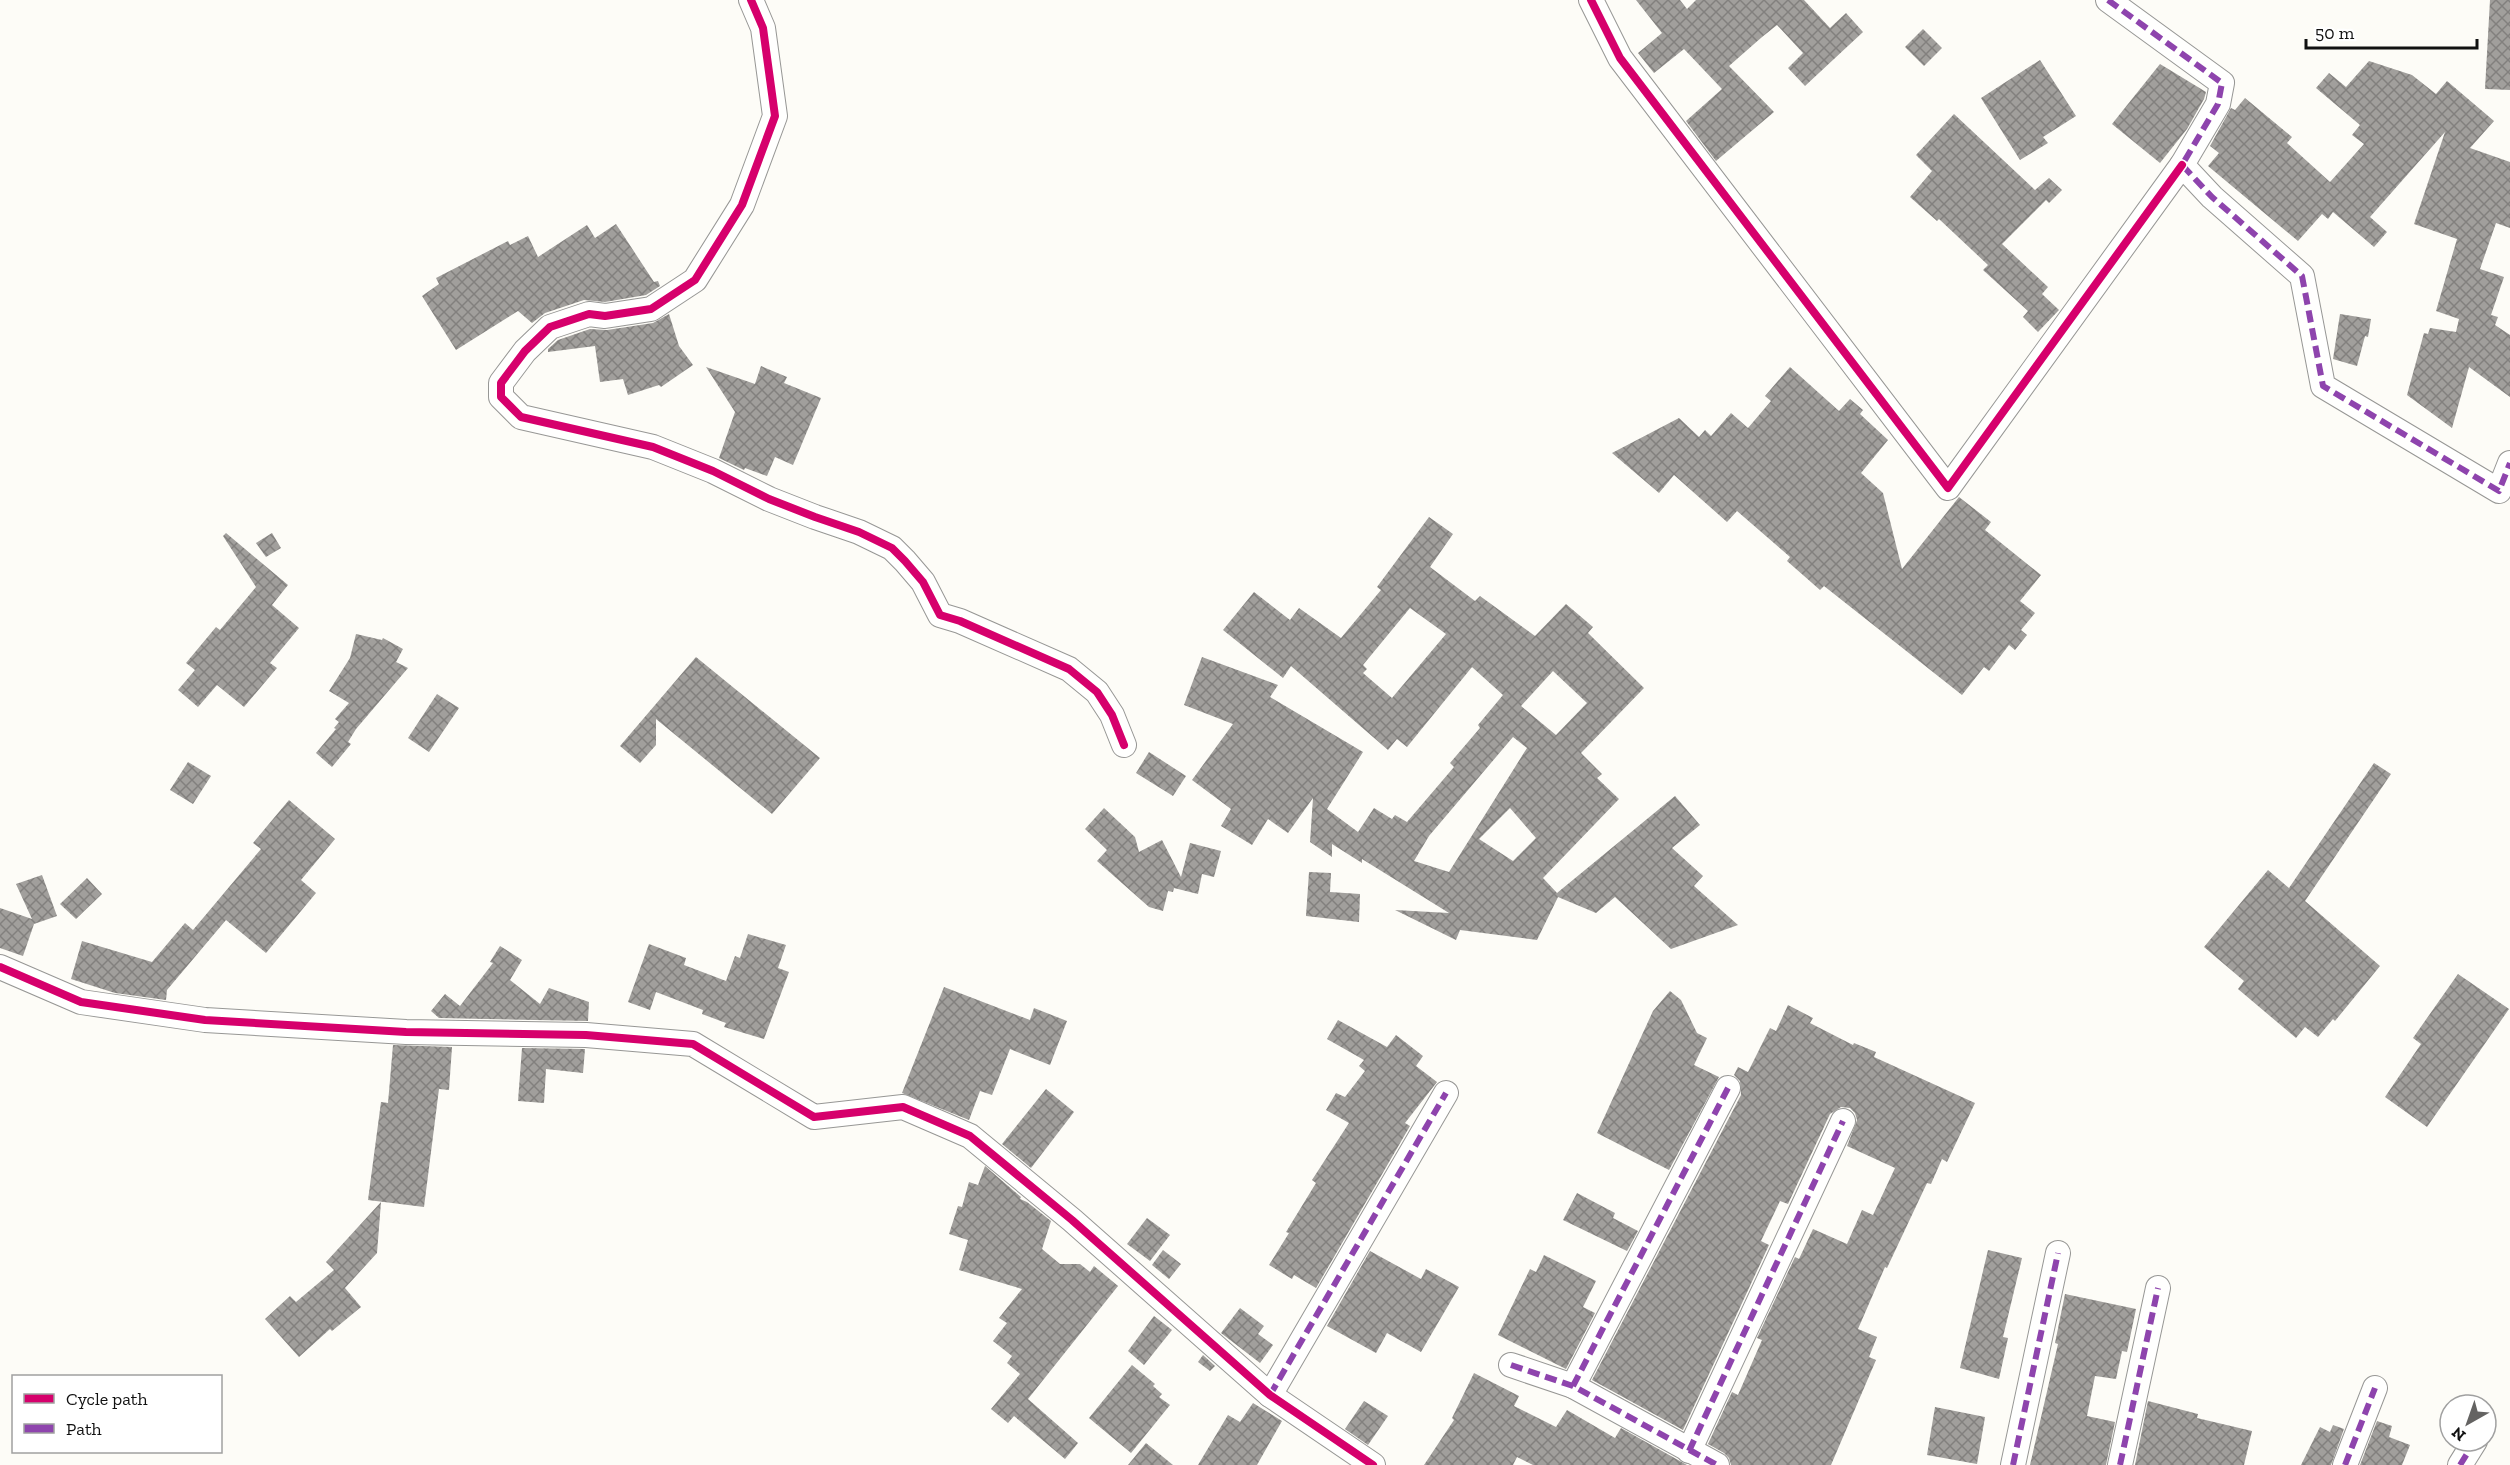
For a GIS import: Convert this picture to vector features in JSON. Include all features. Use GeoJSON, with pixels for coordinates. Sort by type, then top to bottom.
{"type":"FeatureCollection","features":[{"type":"Feature","properties":{"kind":"street"},"geometry":{"type":"LineString","coordinates":[[751,0],[763,28],[775,116],[742,206],[695,280],[651,309],[605,316],[589,314],[550,327],[525,351],[501,383],[501,397],[521,417],[652,447],[713,471],[778,502],[859,531],[892,548],[923,582],[940,615],[960,621],[1070,669],[1088,684],[1097,692],[1113,715],[1124,745]]}},
{"type":"Feature","properties":{"kind":"street"},"geometry":{"type":"LineString","coordinates":[[1591,0],[1620,58],[1948,488],[2182,165],[2218,104],[2222,83],[2108,0]]}},
{"type":"Feature","properties":{"kind":"street"},"geometry":{"type":"LineString","coordinates":[[2182,165],[2212,197],[2302,276],[2324,386],[2499,491],[2510,463]]}},
{"type":"Feature","properties":{"kind":"street"},"geometry":{"type":"LineString","coordinates":[[0,967],[81,1002],[205,1020],[406,1032],[586,1035],[693,1044],[814,1117],[903,1107],[970,1136],[1072,1220],[1270,1395],[1373,1465]]}},
{"type":"Feature","properties":{"kind":"street"},"geometry":{"type":"LineString","coordinates":[[1573,1386],[1728,1088]]}},
{"type":"Feature","properties":{"kind":"street"},"geometry":{"type":"LineString","coordinates":[[1270,1395],[1446,1093]]}},
{"type":"Feature","properties":{"kind":"street"},"geometry":{"type":"LineString","coordinates":[[1689,1451],[1843,1121]]}},
{"type":"Feature","properties":{"kind":"street"},"geometry":{"type":"LineString","coordinates":[[2013,1465],[2058,1253]]}},
{"type":"Feature","properties":{"kind":"street"},"geometry":{"type":"LineString","coordinates":[[2120,1465],[2158,1288]]}},
{"type":"Feature","properties":{"kind":"street"},"geometry":{"type":"LineString","coordinates":[[1511,1365],[1573,1386],[1717,1465]]}},
{"type":"Feature","properties":{"kind":"street"},"geometry":{"type":"LineString","coordinates":[[2345,1465],[2375,1388]]}},
{"type":"Feature","properties":{"kind":"building"},"geometry":{"type":"Polygon","coordinates":[[[1636,0],[1680,0],[1687,9],[1696,0],[1804,0],[1830,28],[1846,13],[1863,32],[1805,86],[1788,68],[1803,53],[1777,25],[1762,37],[1729,66],[1774,112],[1716,161],[1686,121],[1722,89],[1684,49],[1654,73],[1638,53],[1662,33],[1636,0]]]}},
{"type":"Feature","properties":{"kind":"building"},"geometry":{"type":"Polygon","coordinates":[[[2490,0],[2510,0],[2510,90],[2485,89],[2490,0]]]}},
{"type":"Feature","properties":{"kind":"building"},"geometry":{"type":"Polygon","coordinates":[[[1923,29],[1942,48],[1924,66],[1905,47],[1923,29]]]}},
{"type":"Feature","properties":{"kind":"building"},"geometry":{"type":"Polygon","coordinates":[[[2040,60],[2076,116],[2043,137],[2048,143],[2020,160],[1981,98],[2040,60]]]}},
{"type":"Feature","properties":{"kind":"building"},"geometry":{"type":"Polygon","coordinates":[[[2369,61],[2412,75],[2436,94],[2447,81],[2494,121],[2470,148],[2510,162],[2510,228],[2496,223],[2480,269],[2504,277],[2491,315],[2498,317],[2495,325],[2510,335],[2510,397],[2469,367],[2452,428],[2407,395],[2424,333],[2428,334],[2430,328],[2456,332],[2459,319],[2436,311],[2457,239],[2414,224],[2445,132],[2370,217],[2387,232],[2374,247],[2333,212],[2328,219],[2322,214],[2298,241],[2208,166],[2219,153],[2210,146],[2231,108],[2235,110],[2245,98],[2292,137],[2287,143],[2330,182],[2364,144],[2352,135],[2360,125],[2316,88],[2329,73],[2346,87],[2369,61]]]}},
{"type":"Feature","properties":{"kind":"building"},"geometry":{"type":"Polygon","coordinates":[[[2160,64],[2206,92],[2187,129],[2160,163],[2112,124],[2160,64]]]}},
{"type":"Feature","properties":{"kind":"building"},"geometry":{"type":"Polygon","coordinates":[[[1954,114],[2035,190],[2049,178],[2062,190],[2049,203],[2046,200],[2002,244],[2048,287],[2042,294],[2059,310],[2038,332],[2023,317],[2028,311],[1983,270],[1988,265],[1939,219],[1937,221],[1910,197],[1932,171],[1916,155],[1954,114]]]}},
{"type":"Feature","properties":{"kind":"building"},"geometry":{"type":"Polygon","coordinates":[[[616,224],[654,282],[658,281],[660,286],[646,295],[605,302],[584,300],[545,313],[532,323],[518,311],[456,350],[422,296],[439,284],[436,278],[508,241],[510,245],[528,236],[538,257],[587,225],[595,238],[616,224]]]}},
{"type":"Feature","properties":{"kind":"building"},"geometry":{"type":"Polygon","coordinates":[[[669,314],[679,346],[693,365],[661,387],[659,385],[628,395],[623,379],[600,382],[595,346],[548,352],[548,349],[558,340],[590,329],[607,330],[653,323],[669,314]]]}},
{"type":"Feature","properties":{"kind":"building"},"geometry":{"type":"Polygon","coordinates":[[[2340,314],[2371,319],[2368,337],[2365,336],[2357,366],[2333,359],[2340,314]]]}},
{"type":"Feature","properties":{"kind":"building"},"geometry":{"type":"Polygon","coordinates":[[[761,366],[787,377],[784,383],[821,398],[793,465],[775,457],[767,476],[745,468],[744,470],[719,458],[735,412],[706,367],[755,384],[761,366]]]}},
{"type":"Feature","properties":{"kind":"building"},"geometry":{"type":"Polygon","coordinates":[[[1790,367],[1839,411],[1850,399],[1863,410],[1860,414],[1888,440],[1861,473],[1883,493],[1902,569],[1959,497],[1991,522],[1985,530],[2041,575],[2020,601],[2035,613],[2021,630],[2027,635],[2015,650],[2009,645],[1989,671],[1984,667],[1962,695],[1824,586],[1820,590],[1787,561],[1790,557],[1737,511],[1727,522],[1674,475],[1659,493],[1612,453],[1679,418],[1699,437],[1705,430],[1711,436],[1731,413],[1748,428],[1771,401],[1765,396],[1790,367]]]}},
{"type":"Feature","properties":{"kind":"building"},"geometry":{"type":"Polygon","coordinates":[[[1429,517],[1453,534],[1430,567],[1475,601],[1480,596],[1535,636],[1566,604],[1593,627],[1588,633],[1644,688],[1581,753],[1602,774],[1597,778],[1619,799],[1543,878],[1557,893],[1675,796],[1700,825],[1672,848],[1703,876],[1694,886],[1738,925],[1671,949],[1615,897],[1596,913],[1558,897],[1537,940],[1460,930],[1456,940],[1395,910],[1449,913],[1362,859],[1362,863],[1332,844],[1332,857],[1310,842],[1313,798],[1288,833],[1268,819],[1252,845],[1221,826],[1231,809],[1192,780],[1233,724],[1184,705],[1202,657],[1278,685],[1270,697],[1363,752],[1327,809],[1358,832],[1374,808],[1392,819],[1395,815],[1407,822],[1454,767],[1450,763],[1480,728],[1478,725],[1503,695],[1472,667],[1407,747],[1397,739],[1388,750],[1291,666],[1283,678],[1223,630],[1254,592],[1290,620],[1299,608],[1341,638],[1381,590],[1377,587],[1429,517]],[[1410,608],[1363,665],[1367,669],[1363,673],[1392,698],[1446,634],[1410,608]],[[1553,671],[1521,706],[1556,735],[1587,703],[1553,671]],[[1513,737],[1429,836],[1414,861],[1449,872],[1527,748],[1513,737]],[[1510,808],[1479,839],[1513,861],[1536,838],[1510,808]]]}},
{"type":"Feature","properties":{"kind":"building"},"geometry":{"type":"Polygon","coordinates":[[[226,533],[288,585],[272,605],[299,628],[270,663],[277,668],[244,707],[217,685],[198,707],[178,690],[195,670],[186,663],[216,627],[220,630],[256,587],[223,536],[226,533]]]}},
{"type":"Feature","properties":{"kind":"building"},"geometry":{"type":"Polygon","coordinates":[[[272,533],[281,548],[266,557],[256,543],[272,533]]]}},
{"type":"Feature","properties":{"kind":"building"},"geometry":{"type":"Polygon","coordinates":[[[356,634],[382,640],[383,638],[403,649],[396,662],[408,668],[356,729],[348,742],[351,744],[332,767],[316,753],[336,729],[334,728],[339,722],[335,719],[349,703],[329,691],[350,658],[356,634]]]}},
{"type":"Feature","properties":{"kind":"building"},"geometry":{"type":"Polygon","coordinates":[[[696,657],[820,758],[772,814],[656,719],[656,745],[640,763],[620,746],[696,657]]]}},
{"type":"Feature","properties":{"kind":"building"},"geometry":{"type":"Polygon","coordinates":[[[437,694],[459,708],[429,752],[408,738],[437,694]]]}},
{"type":"Feature","properties":{"kind":"building"},"geometry":{"type":"Polygon","coordinates":[[[1149,752],[1186,776],[1173,796],[1136,773],[1149,752]]]}},
{"type":"Feature","properties":{"kind":"building"},"geometry":{"type":"Polygon","coordinates":[[[188,762],[211,776],[193,804],[170,790],[188,762]]]}},
{"type":"Feature","properties":{"kind":"building"},"geometry":{"type":"Polygon","coordinates":[[[2374,763],[2391,774],[2305,901],[2380,966],[2335,1021],[2333,1019],[2318,1037],[2305,1027],[2296,1038],[2238,989],[2244,981],[2204,947],[2268,870],[2289,888],[2374,763]]]}},
{"type":"Feature","properties":{"kind":"building"},"geometry":{"type":"Polygon","coordinates":[[[289,800],[335,839],[301,880],[316,893],[266,953],[226,920],[167,990],[166,1000],[115,993],[71,979],[82,941],[152,962],[185,923],[193,930],[261,849],[253,843],[289,800]]]}},
{"type":"Feature","properties":{"kind":"building"},"geometry":{"type":"Polygon","coordinates":[[[1104,808],[1135,837],[1139,852],[1162,840],[1181,877],[1190,843],[1221,851],[1214,877],[1202,874],[1198,894],[1174,888],[1173,892],[1168,891],[1163,911],[1149,907],[1097,861],[1107,850],[1085,829],[1104,808]]]}},
{"type":"Feature","properties":{"kind":"building"},"geometry":{"type":"Polygon","coordinates":[[[1309,872],[1331,873],[1330,892],[1360,894],[1359,922],[1306,916],[1309,872]]]}},
{"type":"Feature","properties":{"kind":"building"},"geometry":{"type":"Polygon","coordinates":[[[42,875],[57,916],[34,924],[23,956],[0,948],[0,908],[32,919],[16,884],[42,875]]]}},
{"type":"Feature","properties":{"kind":"building"},"geometry":{"type":"Polygon","coordinates":[[[87,878],[102,894],[76,919],[60,904],[87,878]]]}},
{"type":"Feature","properties":{"kind":"building"},"geometry":{"type":"Polygon","coordinates":[[[748,934],[786,945],[778,968],[789,972],[764,1039],[724,1027],[726,1023],[702,1014],[703,1010],[656,992],[650,1010],[628,1002],[649,944],[686,958],[684,965],[726,981],[735,956],[740,958],[748,934]]]}},
{"type":"Feature","properties":{"kind":"building"},"geometry":{"type":"Polygon","coordinates":[[[500,946],[522,960],[510,980],[540,1004],[549,988],[589,1002],[588,1021],[439,1018],[431,1011],[445,994],[460,1006],[493,963],[490,962],[500,946]]]}},
{"type":"Feature","properties":{"kind":"building"},"geometry":{"type":"Polygon","coordinates":[[[2458,974],[2509,1009],[2427,1127],[2385,1097],[2421,1044],[2413,1038],[2458,974]]]}},
{"type":"Feature","properties":{"kind":"building"},"geometry":{"type":"Polygon","coordinates":[[[944,987],[1030,1020],[1034,1008],[1067,1021],[1050,1065],[1010,1049],[992,1095],[980,1091],[969,1120],[902,1093],[944,987]]]}},
{"type":"Feature","properties":{"kind":"building"},"geometry":{"type":"Polygon","coordinates":[[[1670,991],[1681,1000],[1697,1033],[1707,1038],[1694,1065],[1719,1077],[1669,1170],[1597,1133],[1653,1011],[1670,991]]]}},
{"type":"Feature","properties":{"kind":"building"},"geometry":{"type":"Polygon","coordinates":[[[1788,1005],[1813,1018],[1810,1023],[1853,1045],[1854,1043],[1876,1052],[1874,1057],[1975,1103],[1947,1162],[1942,1159],[1931,1184],[1927,1183],[1887,1268],[1885,1267],[1858,1329],[1877,1337],[1869,1357],[1876,1360],[1831,1465],[1731,1465],[1724,1453],[1708,1444],[1732,1392],[1738,1395],[1762,1340],[1757,1338],[1795,1257],[1799,1259],[1813,1229],[1847,1244],[1862,1210],[1873,1215],[1895,1168],[1847,1146],[1857,1120],[1850,1108],[1841,1107],[1830,1114],[1788,1204],[1780,1201],[1761,1241],[1769,1245],[1683,1430],[1592,1380],[1741,1095],[1740,1081],[1734,1075],[1738,1067],[1748,1072],[1770,1028],[1776,1031],[1788,1005]]]}},
{"type":"Feature","properties":{"kind":"building"},"geometry":{"type":"Polygon","coordinates":[[[1338,1020],[1387,1047],[1396,1035],[1423,1056],[1416,1066],[1437,1082],[1405,1123],[1410,1126],[1316,1288],[1294,1275],[1292,1279],[1269,1265],[1316,1183],[1312,1180],[1349,1123],[1326,1110],[1336,1093],[1345,1097],[1365,1071],[1359,1066],[1364,1060],[1327,1039],[1338,1020]]]}},
{"type":"Feature","properties":{"kind":"building"},"geometry":{"type":"Polygon","coordinates":[[[393,1045],[452,1047],[449,1090],[439,1089],[424,1207],[368,1200],[381,1102],[388,1103],[393,1045]]]}},
{"type":"Feature","properties":{"kind":"building"},"geometry":{"type":"Polygon","coordinates":[[[522,1048],[585,1049],[583,1073],[546,1069],[544,1103],[518,1101],[522,1048]]]}},
{"type":"Feature","properties":{"kind":"building"},"geometry":{"type":"Polygon","coordinates":[[[1046,1089],[1074,1112],[1031,1168],[1002,1144],[1046,1089]]]}},
{"type":"Feature","properties":{"kind":"building"},"geometry":{"type":"Polygon","coordinates":[[[985,1166],[1021,1197],[1020,1199],[1051,1221],[1042,1249],[1060,1264],[1080,1264],[1090,1272],[1094,1266],[1118,1286],[1028,1399],[1078,1443],[1065,1459],[1014,1416],[1008,1423],[991,1409],[1020,1374],[1007,1363],[1012,1356],[993,1341],[1007,1323],[999,1318],[1022,1289],[959,1270],[968,1240],[949,1234],[958,1206],[962,1207],[969,1182],[978,1185],[985,1166]]]}},
{"type":"Feature","properties":{"kind":"building"},"geometry":{"type":"Polygon","coordinates":[[[1577,1193],[1615,1213],[1613,1218],[1638,1231],[1627,1251],[1563,1220],[1577,1193]]]}},
{"type":"Feature","properties":{"kind":"building"},"geometry":{"type":"Polygon","coordinates":[[[381,1202],[377,1253],[345,1288],[361,1307],[332,1331],[330,1329],[299,1357],[265,1319],[290,1296],[296,1302],[334,1270],[326,1262],[381,1202]]]}},
{"type":"Feature","properties":{"kind":"building"},"geometry":{"type":"Polygon","coordinates":[[[1147,1218],[1170,1235],[1150,1261],[1127,1244],[1147,1218]]]}},
{"type":"Feature","properties":{"kind":"building"},"geometry":{"type":"Polygon","coordinates":[[[1163,1250],[1181,1264],[1169,1279],[1152,1265],[1163,1250]]]}},
{"type":"Feature","properties":{"kind":"building"},"geometry":{"type":"Polygon","coordinates":[[[1988,1250],[2022,1258],[2003,1337],[2008,1338],[1999,1379],[1960,1368],[1988,1250]]]}},
{"type":"Feature","properties":{"kind":"building"},"geometry":{"type":"Polygon","coordinates":[[[1370,1251],[1421,1279],[1426,1269],[1459,1287],[1421,1352],[1387,1333],[1376,1353],[1327,1326],[1370,1251]]]}},
{"type":"Feature","properties":{"kind":"building"},"geometry":{"type":"Polygon","coordinates":[[[1544,1255],[1596,1281],[1583,1307],[1595,1313],[1566,1369],[1498,1335],[1530,1269],[1536,1272],[1544,1255]]]}},
{"type":"Feature","properties":{"kind":"building"},"geometry":{"type":"Polygon","coordinates":[[[2065,1294],[2136,1309],[2127,1352],[2122,1351],[2116,1379],[2095,1376],[2087,1416],[2115,1422],[2106,1465],[2030,1465],[2058,1344],[2055,1343],[2065,1294]]]}},
{"type":"Feature","properties":{"kind":"building"},"geometry":{"type":"Polygon","coordinates":[[[1240,1308],[1264,1326],[1258,1334],[1273,1345],[1260,1363],[1221,1333],[1240,1308]]]}},
{"type":"Feature","properties":{"kind":"building"},"geometry":{"type":"Polygon","coordinates":[[[1154,1316],[1172,1330],[1144,1365],[1128,1351],[1154,1316]]]}},
{"type":"Feature","properties":{"kind":"building"},"geometry":{"type":"Polygon","coordinates":[[[1203,1355],[1215,1366],[1210,1371],[1198,1362],[1203,1355]]]}},
{"type":"Feature","properties":{"kind":"building"},"geometry":{"type":"Polygon","coordinates":[[[1132,1365],[1155,1384],[1153,1386],[1162,1394],[1159,1397],[1170,1405],[1131,1453],[1089,1418],[1132,1365]]]}},
{"type":"Feature","properties":{"kind":"building"},"geometry":{"type":"Polygon","coordinates":[[[1474,1373],[1519,1396],[1514,1406],[1556,1427],[1567,1410],[1615,1438],[1621,1428],[1687,1465],[1533,1465],[1517,1457],[1513,1465],[1424,1465],[1454,1420],[1452,1418],[1474,1373]]]}},
{"type":"Feature","properties":{"kind":"building"},"geometry":{"type":"Polygon","coordinates":[[[1364,1401],[1388,1416],[1368,1445],[1345,1429],[1364,1401]]]}},
{"type":"Feature","properties":{"kind":"building"},"geometry":{"type":"Polygon","coordinates":[[[2148,1401],[2198,1414],[2197,1418],[2252,1431],[2244,1465],[2135,1465],[2148,1401]]]}},
{"type":"Feature","properties":{"kind":"building"},"geometry":{"type":"Polygon","coordinates":[[[1253,1403],[1282,1421],[1257,1465],[1198,1465],[1228,1415],[1240,1422],[1253,1403]]]}},
{"type":"Feature","properties":{"kind":"building"},"geometry":{"type":"Polygon","coordinates":[[[1935,1407],[1985,1417],[1977,1464],[1927,1455],[1935,1407]]]}},
{"type":"Feature","properties":{"kind":"building"},"geometry":{"type":"Polygon","coordinates":[[[2377,1421],[2392,1426],[2389,1437],[2410,1445],[2402,1465],[2360,1465],[2377,1421]]]}},
{"type":"Feature","properties":{"kind":"building"},"geometry":{"type":"Polygon","coordinates":[[[2333,1425],[2344,1429],[2331,1465],[2301,1465],[2320,1427],[2330,1432],[2333,1425]]]}},
{"type":"Feature","properties":{"kind":"building"},"geometry":{"type":"Polygon","coordinates":[[[1146,1443],[1173,1465],[1128,1465],[1146,1443]]]}},
{"type":"Feature","properties":{"kind":"marked path"},"geometry":{"type":"LineString","coordinates":[[2108,0],[2222,83],[2218,104],[2182,165],[2212,197],[2302,276],[2323,386],[2499,491],[2510,463]]}},
{"type":"Feature","properties":{"kind":"marked path"},"geometry":{"type":"LineString","coordinates":[[1573,1386],[1728,1088]]}},
{"type":"Feature","properties":{"kind":"marked path"},"geometry":{"type":"LineString","coordinates":[[1270,1395],[1446,1093]]}},
{"type":"Feature","properties":{"kind":"marked path"},"geometry":{"type":"LineString","coordinates":[[1689,1451],[1843,1121]]}},
{"type":"Feature","properties":{"kind":"marked path"},"geometry":{"type":"LineString","coordinates":[[2013,1465],[2058,1253]]}},
{"type":"Feature","properties":{"kind":"marked path"},"geometry":{"type":"LineString","coordinates":[[2120,1465],[2158,1288]]}},
{"type":"Feature","properties":{"kind":"marked path"},"geometry":{"type":"LineString","coordinates":[[1511,1365],[1573,1386],[1717,1465]]}},
{"type":"Feature","properties":{"kind":"marked path"},"geometry":{"type":"LineString","coordinates":[[2345,1465],[2375,1388]]}},
{"type":"Feature","properties":{"kind":"marked path"},"geometry":{"type":"LineString","coordinates":[[2460,1465],[2468,1453]]}},
{"type":"Feature","properties":{"kind":"cycle path"},"geometry":{"type":"LineString","coordinates":[[751,0],[763,28],[775,116],[742,205],[695,280],[651,309],[605,316],[589,314],[550,327],[525,351],[501,383],[501,397],[521,417],[653,447],[713,471],[769,499],[859,532],[892,548],[923,582],[940,615],[960,621],[1069,669],[1097,692],[1112,715],[1124,745]]}},
{"type":"Feature","properties":{"kind":"cycle path"},"geometry":{"type":"LineString","coordinates":[[1591,0],[1620,58],[1948,488],[2182,165]]}},
{"type":"Feature","properties":{"kind":"cycle path"},"geometry":{"type":"LineString","coordinates":[[0,967],[81,1002],[205,1020],[406,1032],[586,1035],[693,1044],[814,1117],[903,1107],[970,1136],[1072,1220],[1270,1395],[1373,1465]]}}]}
